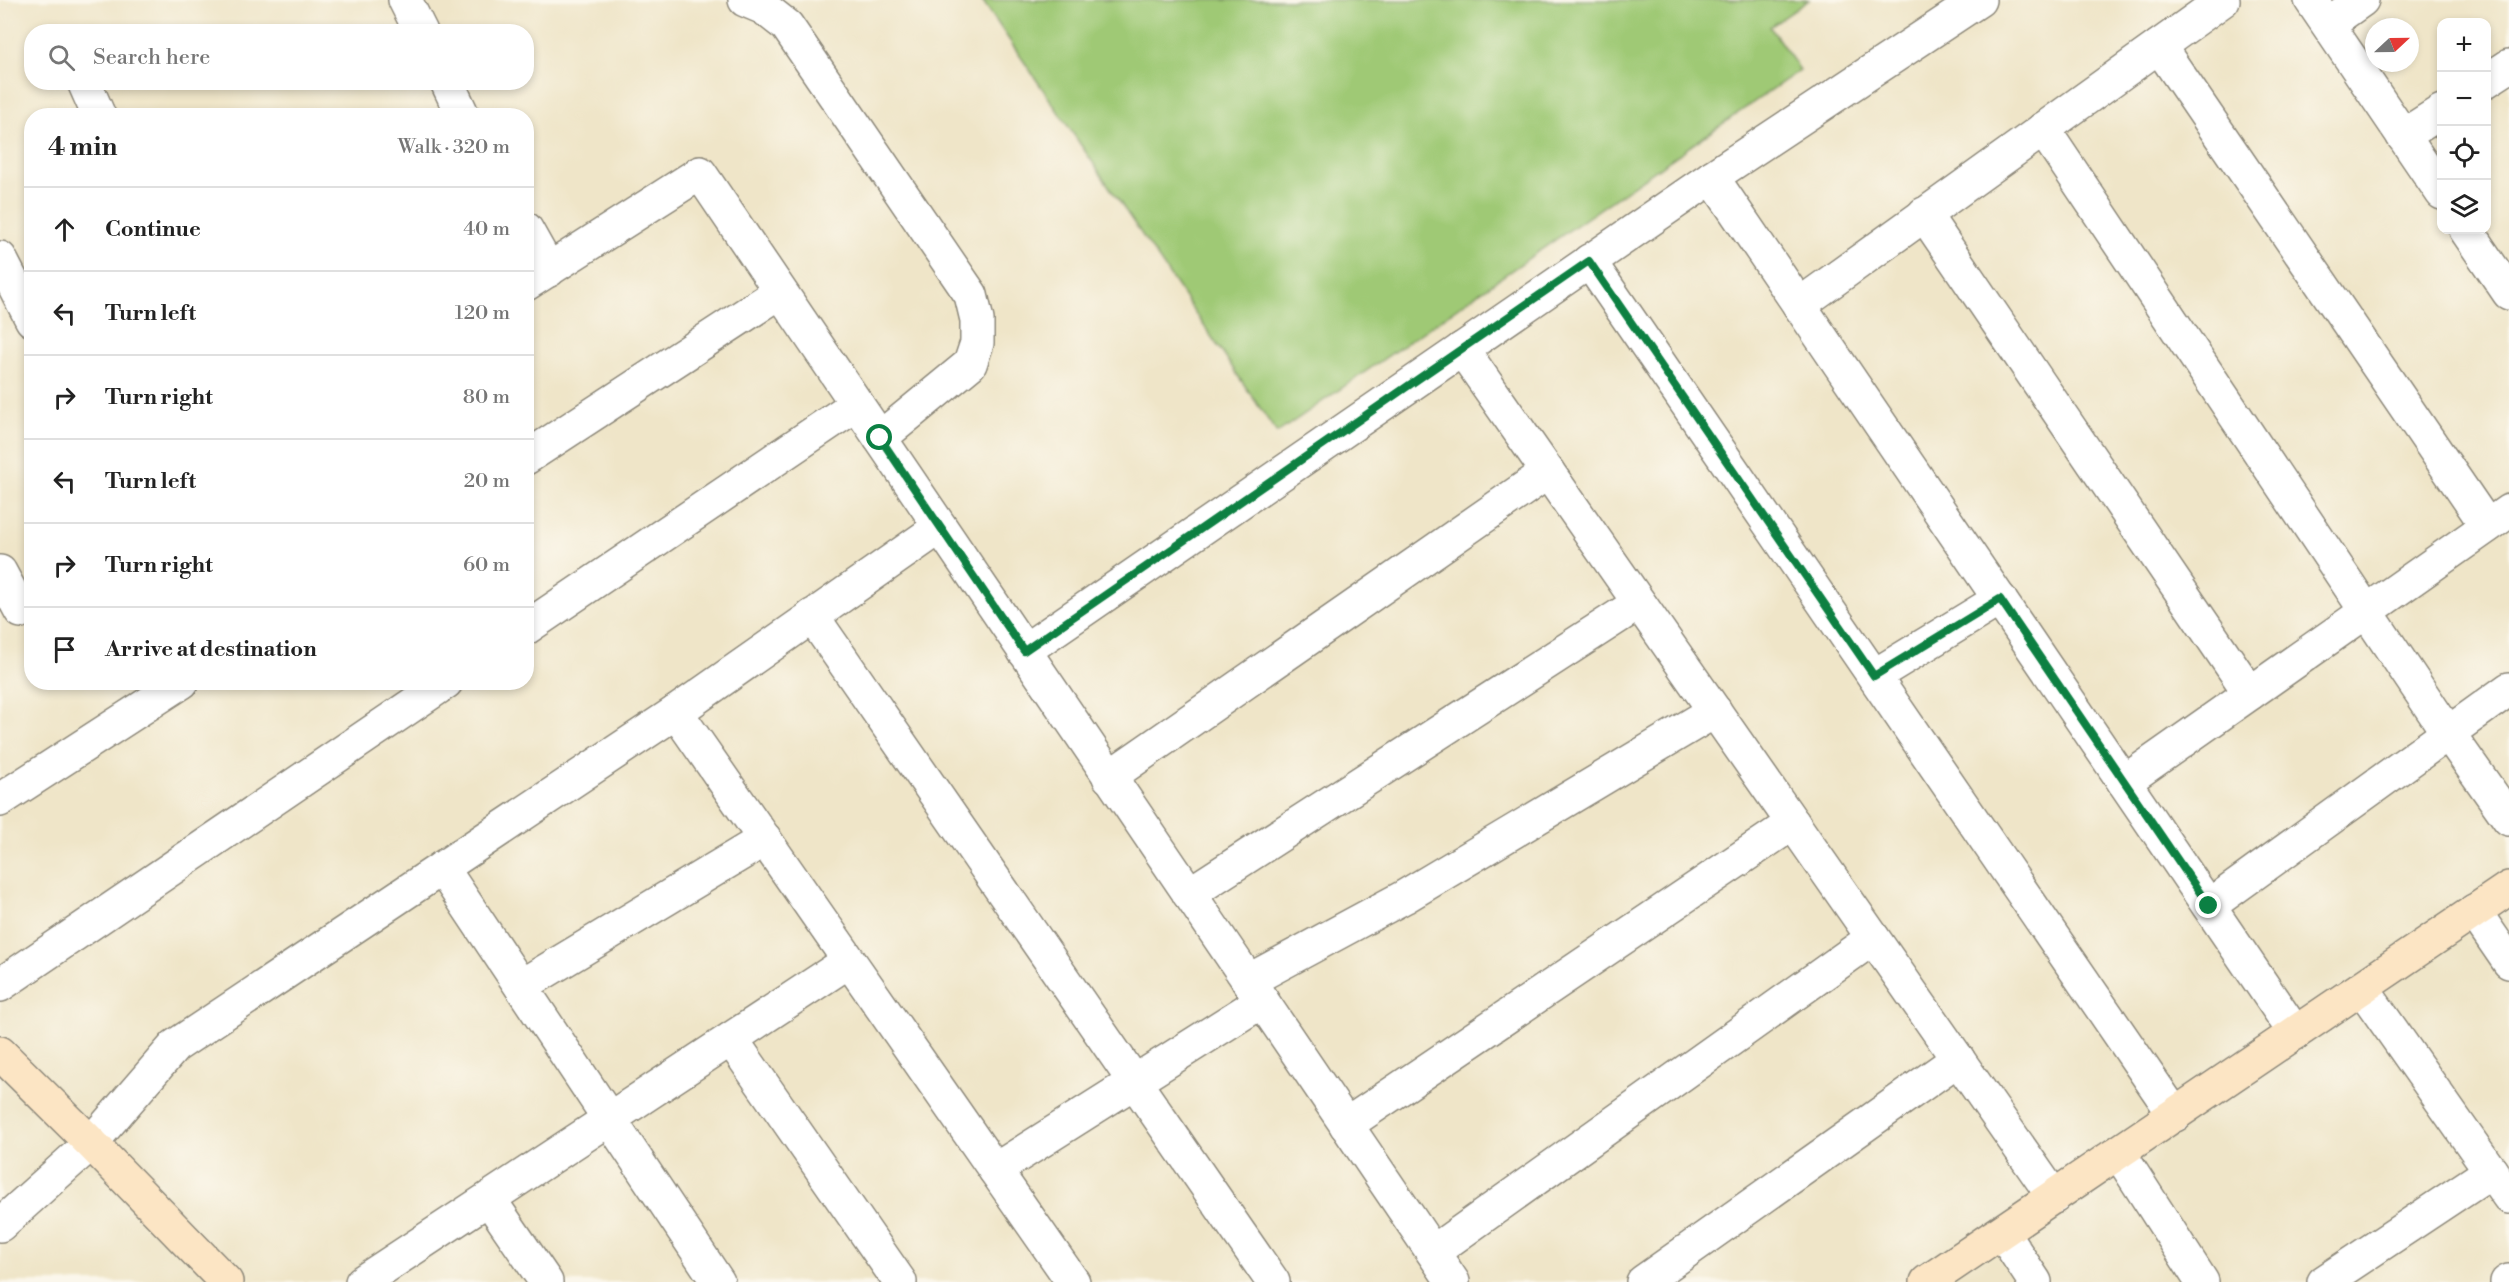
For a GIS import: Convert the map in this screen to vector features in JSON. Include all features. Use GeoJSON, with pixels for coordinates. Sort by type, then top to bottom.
{"type":"FeatureCollection","features":[{"type":"Feature","properties":{"kind":"street"},"geometry":{"type":"LineString","coordinates":[[405,0],[417,24]]}},
{"type":"Feature","properties":{"kind":"street"},"geometry":{"type":"LineString","coordinates":[[745,0],[764,8],[787,26],[971,295],[976,320],[977,343],[970,364],[880,438]]}},
{"type":"Feature","properties":{"kind":"street"},"geometry":{"type":"LineString","coordinates":[[1024,651],[1712,177],[1979,0]]}},
{"type":"Feature","properties":{"kind":"street"},"geometry":{"type":"LineString","coordinates":[[1798,305],[2223,0]]}},
{"type":"Feature","properties":{"kind":"street"},"geometry":{"type":"LineString","coordinates":[[2362,0],[2320,12],[2437,186]]}},
{"type":"Feature","properties":{"kind":"street"},"geometry":{"type":"LineString","coordinates":[[2124,782],[2498,519],[2160,46]]}},
{"type":"Feature","properties":{"kind":"street"},"geometry":{"type":"LineString","coordinates":[[2491,78],[2509,66]]}},
{"type":"Feature","properties":{"kind":"street"},"geometry":{"type":"LineString","coordinates":[[88,90],[95,108]]}},
{"type":"Feature","properties":{"kind":"street"},"geometry":{"type":"LineString","coordinates":[[451,90],[459,108]]}},
{"type":"Feature","properties":{"kind":"street"},"geometry":{"type":"LineString","coordinates":[[2403,136],[2437,114]]}},
{"type":"Feature","properties":{"kind":"street"},"geometry":{"type":"LineString","coordinates":[[2043,129],[2448,733],[2509,819]]}},
{"type":"Feature","properties":{"kind":"street"},"geometry":{"type":"LineString","coordinates":[[534,261],[538,277],[700,173],[1453,1282]]}},
{"type":"Feature","properties":{"kind":"street"},"geometry":{"type":"LineString","coordinates":[[1712,177],[2295,1033]]}},
{"type":"Feature","properties":{"kind":"street"},"geometry":{"type":"LineString","coordinates":[[1924,214],[2250,693]]}},
{"type":"Feature","properties":{"kind":"street"},"geometry":{"type":"LineString","coordinates":[[2469,234],[2509,293]]}},
{"type":"Feature","properties":{"kind":"street"},"geometry":{"type":"LineString","coordinates":[[0,258],[24,304]]}},
{"type":"Feature","properties":{"kind":"street"},"geometry":{"type":"LineString","coordinates":[[1589,261],[2175,1115]]}},
{"type":"Feature","properties":{"kind":"street"},"geometry":{"type":"LineString","coordinates":[[534,453],[780,292]]}},
{"type":"Feature","properties":{"kind":"street"},"geometry":{"type":"LineString","coordinates":[[1462,349],[2054,1197]]}},
{"type":"Feature","properties":{"kind":"street"},"geometry":{"type":"LineString","coordinates":[[534,623],[857,404]]}},
{"type":"Feature","properties":{"kind":"street"},"geometry":{"type":"LineString","coordinates":[[1109,777],[1548,472]]}},
{"type":"Feature","properties":{"kind":"street"},"geometry":{"type":"LineString","coordinates":[[0,1225],[91,1143],[175,1046],[676,712],[940,527]]}},
{"type":"Feature","properties":{"kind":"street"},"geometry":{"type":"LineString","coordinates":[[0,572],[17,613]]}},
{"type":"Feature","properties":{"kind":"street"},"geometry":{"type":"LineString","coordinates":[[1874,676],[2000,599]]}},
{"type":"Feature","properties":{"kind":"street"},"geometry":{"type":"LineString","coordinates":[[1189,894],[1639,603]]}},
{"type":"Feature","properties":{"kind":"street"},"geometry":{"type":"LineString","coordinates":[[812,616],[1273,1282]]}},
{"type":"Feature","properties":{"kind":"street"},"geometry":{"type":"LineString","coordinates":[[2209,906],[2509,689]]}},
{"type":"Feature","properties":{"kind":"street"},"geometry":{"type":"LineString","coordinates":[[0,800],[170,690]]}},
{"type":"Feature","properties":{"kind":"street"},"geometry":{"type":"LineString","coordinates":[[0,985],[434,690]]}},
{"type":"Feature","properties":{"kind":"street"},"geometry":{"type":"LineString","coordinates":[[995,1170],[1134,1081],[1255,991],[1404,897],[1715,711]]}},
{"type":"Feature","properties":{"kind":"street"},"geometry":{"type":"LineString","coordinates":[[676,712],[1073,1282]]}},
{"type":"Feature","properties":{"kind":"street"},"geometry":{"type":"LineString","coordinates":[[1346,1125],[1793,823]]}},
{"type":"Feature","properties":{"kind":"street"},"geometry":{"type":"LineString","coordinates":[[521,986],[765,839]]}},
{"type":"Feature","properties":{"kind":"street"},"geometry":{"type":"LineString","coordinates":[[441,868],[718,1282]]}},
{"type":"Feature","properties":{"kind":"street"},"geometry":{"type":"LineString","coordinates":[[1927,1282],[2509,888]]}},
{"type":"Feature","properties":{"kind":"street"},"geometry":{"type":"LineString","coordinates":[[2474,911],[2509,962]]}},
{"type":"Feature","properties":{"kind":"street"},"geometry":{"type":"LineString","coordinates":[[1433,1252],[1874,938]]}},
{"type":"Feature","properties":{"kind":"street"},"geometry":{"type":"LineString","coordinates":[[362,1282],[849,961]]}},
{"type":"Feature","properties":{"kind":"street"},"geometry":{"type":"LineString","coordinates":[[2324,1282],[2500,1184],[2362,988]]}},
{"type":"Feature","properties":{"kind":"street"},"geometry":{"type":"LineString","coordinates":[[731,1039],[900,1282]]}},
{"type":"Feature","properties":{"kind":"street"},"geometry":{"type":"LineString","coordinates":[[0,1053],[226,1282]]}},
{"type":"Feature","properties":{"kind":"street"},"geometry":{"type":"LineString","coordinates":[[1643,1282],[1958,1059]]}},
{"type":"Feature","properties":{"kind":"street"},"geometry":{"type":"LineString","coordinates":[[2119,1153],[2202,1282]]}},
{"type":"Feature","properties":{"kind":"street"},"geometry":{"type":"LineString","coordinates":[[489,1199],[546,1282]]}},
{"type":"Feature","properties":{"kind":"street"},"geometry":{"type":"LineString","coordinates":[[2002,1233],[2036,1282]]}},
{"type":"Feature","properties":{"kind":"green space"},"geometry":{"type":"Polygon","coordinates":[[[982,0],[1809,0],[1770,27],[1800,70],[1277,433],[982,0]]]}},
{"type":"Feature","properties":{"kind":"route"},"geometry":{"type":"LineString","coordinates":[[880,438],[1024,651],[1589,261],[1874,676],[2000,599],[2209,906]]}}]}
